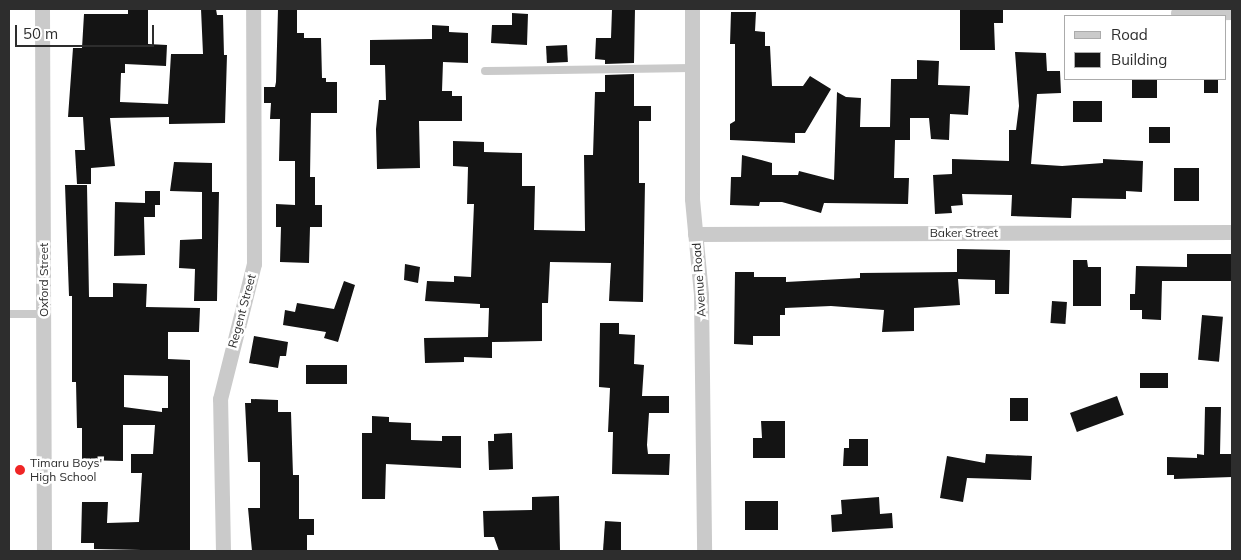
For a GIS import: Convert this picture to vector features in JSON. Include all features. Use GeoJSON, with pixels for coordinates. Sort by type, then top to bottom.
{"type":"FeatureCollection","features":[{"type":"Feature","properties":{"kind":"street","name":"Oxford Street"},"geometry":{"type":"LineString","coordinates":[[42,9],[44,551]]}},
{"type":"Feature","properties":{"kind":"street","name":"Regent Street"},"geometry":{"type":"LineString","coordinates":[[222,551],[221,393],[254,264],[253,9]]}},
{"type":"Feature","properties":{"kind":"street","name":"Avenue Road"},"geometry":{"type":"LineString","coordinates":[[692,9],[695,234],[701,295],[704,551]]}},
{"type":"Feature","properties":{"kind":"street"},"geometry":{"type":"LineString","coordinates":[[1178,13],[1232,12]]}},
{"type":"Feature","properties":{"kind":"street","name":"Baker Street"},"geometry":{"type":"LineString","coordinates":[[695,234],[1232,232]]}},
{"type":"Feature","properties":{"kind":"lane"},"geometry":{"type":"LineString","coordinates":[[485,71],[692,68]]}},
{"type":"Feature","properties":{"kind":"lane"},"geometry":{"type":"LineString","coordinates":[[9,314],[44,314]]}},
{"type":"Feature","properties":{"kind":"building"},"geometry":{"type":"Polygon","coordinates":[[[128,9],[148,9],[148,44],[167,45],[166,66],[125,64],[125,73],[121,73],[120,102],[168,104],[171,54],[203,54],[201,9],[216,9],[217,15],[223,15],[224,55],[227,55],[225,123],[169,124],[169,117],[110,118],[115,166],[91,168],[91,184],[77,184],[75,150],[85,150],[83,117],[68,117],[73,48],[82,48],[84,14],[128,14],[128,9]]]}},
{"type":"Feature","properties":{"kind":"building"},"geometry":{"type":"Polygon","coordinates":[[[278,9],[297,9],[297,33],[304,33],[304,38],[321,38],[322,78],[326,78],[326,82],[337,82],[337,113],[311,113],[310,177],[315,177],[315,205],[322,205],[322,227],[310,227],[309,263],[280,262],[281,227],[276,227],[276,204],[295,205],[295,161],[279,161],[280,119],[270,119],[271,103],[264,103],[264,87],[275,87],[276,82],[278,9]]]}},
{"type":"Feature","properties":{"kind":"building"},"geometry":{"type":"Polygon","coordinates":[[[612,9],[635,9],[634,63],[605,64],[605,60],[595,59],[596,38],[611,38],[612,9]]]}},
{"type":"Feature","properties":{"kind":"building"},"geometry":{"type":"Polygon","coordinates":[[[960,9],[1003,9],[1003,23],[994,23],[995,50],[960,50],[960,9]]]}},
{"type":"Feature","properties":{"kind":"building"},"geometry":{"type":"Polygon","coordinates":[[[731,12],[756,12],[755,31],[765,32],[765,46],[770,46],[772,86],[803,86],[810,76],[831,89],[805,133],[795,133],[795,143],[730,140],[730,124],[735,121],[735,44],[730,44],[731,12]]]}},
{"type":"Feature","properties":{"kind":"building"},"geometry":{"type":"Polygon","coordinates":[[[512,13],[528,14],[527,45],[491,43],[492,25],[512,25],[512,13]]]}},
{"type":"Feature","properties":{"kind":"building"},"geometry":{"type":"Polygon","coordinates":[[[432,25],[449,26],[449,32],[468,33],[468,63],[443,62],[442,91],[452,91],[452,96],[462,96],[462,121],[419,121],[420,168],[377,169],[376,129],[379,100],[386,100],[385,65],[370,65],[370,40],[432,39],[432,25]]]}},
{"type":"Feature","properties":{"kind":"building"},"geometry":{"type":"Polygon","coordinates":[[[567,45],[568,62],[547,63],[546,46],[567,45]]]}},
{"type":"Feature","properties":{"kind":"building"},"geometry":{"type":"Polygon","coordinates":[[[1015,52],[1046,53],[1047,71],[1060,71],[1061,93],[1037,94],[1031,164],[1062,166],[1103,163],[1103,159],[1143,161],[1142,192],[1126,191],[1126,199],[1072,198],[1071,218],[1011,216],[1012,195],[962,194],[963,205],[951,206],[952,213],[935,214],[933,175],[952,174],[952,159],[1009,161],[1009,130],[1016,130],[1019,106],[1015,52]]]}},
{"type":"Feature","properties":{"kind":"building"},"geometry":{"type":"Polygon","coordinates":[[[917,60],[939,61],[938,85],[970,86],[968,115],[950,114],[949,140],[931,139],[929,118],[910,118],[910,140],[895,140],[894,178],[909,178],[908,204],[824,203],[821,213],[782,202],[760,202],[759,206],[730,205],[731,177],[741,177],[742,155],[772,163],[772,175],[798,175],[799,171],[834,180],[837,92],[846,97],[861,98],[860,127],[890,127],[891,79],[917,79],[917,60]]]}},
{"type":"Feature","properties":{"kind":"building"},"geometry":{"type":"Polygon","coordinates":[[[634,74],[634,106],[651,106],[651,121],[639,121],[639,183],[645,183],[643,302],[609,301],[611,263],[550,262],[548,303],[542,303],[542,341],[492,342],[492,358],[464,357],[464,362],[425,363],[424,338],[488,337],[489,308],[480,308],[480,304],[425,301],[427,281],[454,282],[454,276],[471,277],[474,204],[467,204],[468,167],[453,166],[453,141],[484,142],[484,152],[522,153],[522,186],[535,186],[534,230],[585,231],[584,155],[593,155],[595,92],[605,92],[605,75],[634,74]]]}},
{"type":"Feature","properties":{"kind":"building"},"geometry":{"type":"Polygon","coordinates":[[[1132,80],[1157,80],[1157,98],[1132,98],[1132,80]]]}},
{"type":"Feature","properties":{"kind":"building"},"geometry":{"type":"Polygon","coordinates":[[[1204,80],[1218,80],[1218,93],[1204,93],[1204,80]]]}},
{"type":"Feature","properties":{"kind":"building"},"geometry":{"type":"Polygon","coordinates":[[[1073,101],[1102,101],[1102,122],[1073,122],[1073,101]]]}},
{"type":"Feature","properties":{"kind":"building"},"geometry":{"type":"Polygon","coordinates":[[[1149,127],[1170,127],[1170,143],[1149,143],[1149,127]]]}},
{"type":"Feature","properties":{"kind":"building"},"geometry":{"type":"Polygon","coordinates":[[[174,162],[212,163],[212,192],[219,192],[217,301],[194,301],[195,269],[179,268],[180,240],[202,239],[202,192],[170,191],[174,162]]]}},
{"type":"Feature","properties":{"kind":"building"},"geometry":{"type":"Polygon","coordinates":[[[1174,168],[1199,168],[1199,201],[1174,201],[1174,168]]]}},
{"type":"Feature","properties":{"kind":"building"},"geometry":{"type":"Polygon","coordinates":[[[65,185],[87,185],[89,297],[113,297],[113,283],[147,284],[146,307],[200,308],[199,332],[168,332],[168,359],[190,360],[190,551],[94,549],[94,543],[81,543],[82,502],[108,502],[107,523],[139,522],[142,473],[131,473],[131,454],[153,454],[155,425],[123,425],[123,461],[82,460],[82,428],[77,428],[76,382],[72,382],[72,296],[69,296],[65,185]],[[124,375],[124,407],[162,412],[162,408],[168,408],[168,376],[124,375]]]}},
{"type":"Feature","properties":{"kind":"building"},"geometry":{"type":"Polygon","coordinates":[[[145,191],[160,191],[160,205],[155,205],[155,217],[144,217],[145,255],[114,256],[115,202],[145,203],[145,191]]]}},
{"type":"Feature","properties":{"kind":"building"},"geometry":{"type":"Polygon","coordinates":[[[957,249],[1010,250],[1009,294],[995,294],[995,280],[958,279],[960,305],[914,308],[914,331],[882,332],[884,310],[831,306],[785,308],[785,315],[780,315],[780,336],[753,336],[753,345],[734,344],[735,272],[754,272],[754,277],[786,277],[786,282],[860,278],[860,273],[957,272],[957,249]]]}},
{"type":"Feature","properties":{"kind":"building"},"geometry":{"type":"Polygon","coordinates":[[[1187,254],[1232,254],[1232,281],[1162,281],[1161,320],[1142,319],[1142,310],[1130,310],[1130,294],[1135,294],[1136,266],[1187,267],[1187,254]]]}},
{"type":"Feature","properties":{"kind":"building"},"geometry":{"type":"Polygon","coordinates":[[[1073,260],[1087,260],[1088,267],[1101,267],[1101,306],[1073,306],[1073,260]]]}},
{"type":"Feature","properties":{"kind":"building"},"geometry":{"type":"Polygon","coordinates":[[[405,264],[420,267],[418,283],[404,280],[405,264]]]}},
{"type":"Feature","properties":{"kind":"building"},"geometry":{"type":"Polygon","coordinates":[[[344,281],[355,285],[338,342],[324,338],[326,332],[283,325],[285,310],[295,312],[297,303],[334,309],[344,281]]]}},
{"type":"Feature","properties":{"kind":"building"},"geometry":{"type":"Polygon","coordinates":[[[1052,301],[1067,302],[1065,324],[1050,323],[1052,301]]]}},
{"type":"Feature","properties":{"kind":"building"},"geometry":{"type":"Polygon","coordinates":[[[1202,315],[1223,317],[1219,362],[1198,360],[1202,315]]]}},
{"type":"Feature","properties":{"kind":"building"},"geometry":{"type":"Polygon","coordinates":[[[600,323],[619,323],[619,334],[635,335],[634,364],[644,365],[642,396],[669,396],[669,413],[649,413],[647,445],[648,454],[670,454],[669,475],[612,474],[613,432],[608,432],[610,388],[599,387],[600,323]]]}},
{"type":"Feature","properties":{"kind":"building"},"geometry":{"type":"Polygon","coordinates":[[[254,336],[288,342],[286,356],[280,356],[278,368],[249,363],[254,336]]]}},
{"type":"Feature","properties":{"kind":"building"},"geometry":{"type":"Polygon","coordinates":[[[306,365],[347,365],[347,384],[306,384],[306,365]]]}},
{"type":"Feature","properties":{"kind":"building"},"geometry":{"type":"Polygon","coordinates":[[[1140,373],[1168,373],[1168,388],[1140,388],[1140,373]]]}},
{"type":"Feature","properties":{"kind":"building"},"geometry":{"type":"Polygon","coordinates":[[[1117,396],[1124,415],[1077,432],[1070,413],[1117,396]]]}},
{"type":"Feature","properties":{"kind":"building"},"geometry":{"type":"Polygon","coordinates":[[[1010,398],[1028,398],[1028,421],[1010,421],[1010,398]]]}},
{"type":"Feature","properties":{"kind":"building"},"geometry":{"type":"Polygon","coordinates":[[[251,399],[278,400],[278,412],[291,412],[293,475],[299,475],[299,519],[314,519],[314,535],[307,535],[307,551],[252,551],[248,508],[260,508],[260,462],[248,462],[245,403],[251,403],[251,399]]]}},
{"type":"Feature","properties":{"kind":"building"},"geometry":{"type":"Polygon","coordinates":[[[1205,407],[1221,407],[1220,454],[1232,454],[1232,477],[1174,479],[1174,475],[1167,475],[1167,457],[1197,458],[1197,454],[1204,455],[1205,407]]]}},
{"type":"Feature","properties":{"kind":"building"},"geometry":{"type":"Polygon","coordinates":[[[372,416],[389,417],[389,422],[411,423],[411,440],[442,441],[442,436],[461,436],[461,468],[386,464],[385,499],[362,499],[362,433],[372,433],[372,416]]]}},
{"type":"Feature","properties":{"kind":"building"},"geometry":{"type":"Polygon","coordinates":[[[761,421],[785,421],[785,458],[753,458],[753,438],[762,438],[761,421]]]}},
{"type":"Feature","properties":{"kind":"building"},"geometry":{"type":"Polygon","coordinates":[[[512,433],[513,469],[489,470],[488,441],[494,441],[494,434],[512,433]]]}},
{"type":"Feature","properties":{"kind":"building"},"geometry":{"type":"Polygon","coordinates":[[[849,439],[868,439],[868,466],[843,466],[844,448],[849,448],[849,439]]]}},
{"type":"Feature","properties":{"kind":"building"},"geometry":{"type":"Polygon","coordinates":[[[986,454],[1032,456],[1031,480],[967,478],[963,502],[940,498],[947,456],[985,463],[986,454]]]}},
{"type":"Feature","properties":{"kind":"building"},"geometry":{"type":"Polygon","coordinates":[[[559,496],[560,551],[499,551],[494,537],[484,537],[483,511],[532,510],[532,497],[559,496]]]}},
{"type":"Feature","properties":{"kind":"building"},"geometry":{"type":"Polygon","coordinates":[[[879,497],[880,514],[892,513],[893,528],[832,532],[831,515],[842,514],[841,500],[879,497]]]}},
{"type":"Feature","properties":{"kind":"building"},"geometry":{"type":"Polygon","coordinates":[[[745,501],[778,501],[778,530],[745,530],[745,501]]]}},
{"type":"Feature","properties":{"kind":"building"},"geometry":{"type":"Polygon","coordinates":[[[605,521],[621,522],[621,551],[603,551],[605,521]]]}},
{"type":"Feature","properties":{"kind":"place","name":"Timaru Boys' High School"},"geometry":{"type":"Point","coordinates":[20,470]}}]}
